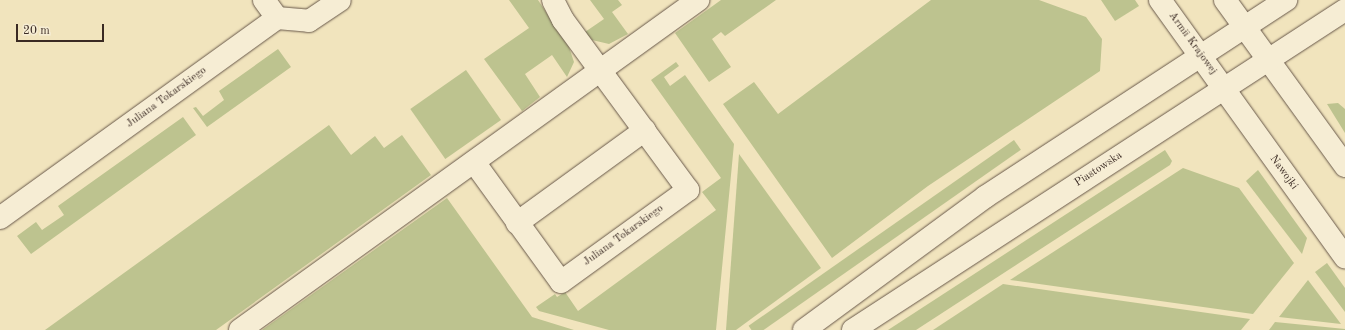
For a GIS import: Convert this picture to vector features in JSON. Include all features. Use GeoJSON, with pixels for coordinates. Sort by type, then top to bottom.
{"type":"FeatureCollection","features":[{"type":"Feature","properties":{"kind":"street"},"geometry":{"type":"LineString","coordinates":[[264,0],[277,18],[309,21],[340,0]]}},
{"type":"Feature","properties":{"kind":"street","name":"Juliana Tokarskiego"},"geometry":{"type":"LineString","coordinates":[[474,162],[561,282],[688,190],[557,12],[553,0]]}},
{"type":"Feature","properties":{"kind":"street"},"geometry":{"type":"LineString","coordinates":[[240,330],[698,0]]}},
{"type":"Feature","properties":{"kind":"street","name":"Armii Krajowej"},"geometry":{"type":"LineString","coordinates":[[1160,0],[1224,89]]}},
{"type":"Feature","properties":{"kind":"street"},"geometry":{"type":"LineString","coordinates":[[1225,0],[1345,166]]}},
{"type":"Feature","properties":{"kind":"street"},"geometry":{"type":"LineString","coordinates":[[804,330],[985,198],[1286,0]]}},
{"type":"Feature","properties":{"kind":"street","name":"Piastowska"},"geometry":{"type":"LineString","coordinates":[[853,330],[1345,10]]}},
{"type":"Feature","properties":{"kind":"street","name":"Juliana Tokarskiego"},"geometry":{"type":"LineString","coordinates":[[0,218],[277,18]]}},
{"type":"Feature","properties":{"kind":"street","name":"Nawojki"},"geometry":{"type":"LineString","coordinates":[[1224,89],[1345,257]]}},
{"type":"Feature","properties":{"kind":"street"},"geometry":{"type":"LineString","coordinates":[[517,223],[645,130]]}},
{"type":"Feature","properties":{"kind":"green space"},"geometry":{"type":"Polygon","coordinates":[[[509,0],[538,0],[569,47],[574,62],[567,77],[552,55],[525,74],[540,97],[522,111],[484,59],[529,28],[509,0]]]}},
{"type":"Feature","properties":{"kind":"green space"},"geometry":{"type":"Polygon","coordinates":[[[590,0],[618,0],[622,5],[612,12],[628,34],[609,44],[592,40],[585,32],[604,19],[590,0]]]}},
{"type":"Feature","properties":{"kind":"green space"},"geometry":{"type":"Polygon","coordinates":[[[721,0],[776,0],[725,36],[721,32],[712,39],[731,67],[709,82],[675,33],[721,0]]]}},
{"type":"Feature","properties":{"kind":"green space"},"geometry":{"type":"Polygon","coordinates":[[[931,0],[1039,0],[1086,17],[1102,39],[1100,71],[928,186],[832,258],[723,104],[754,82],[778,114],[931,0]]]}},
{"type":"Feature","properties":{"kind":"green space"},"geometry":{"type":"Polygon","coordinates":[[[1101,0],[1135,0],[1139,6],[1115,21],[1101,0]]]}},
{"type":"Feature","properties":{"kind":"green space"},"geometry":{"type":"Polygon","coordinates":[[[278,49],[291,67],[207,127],[193,108],[196,107],[203,116],[224,100],[219,91],[278,49]]]}},
{"type":"Feature","properties":{"kind":"green space"},"geometry":{"type":"Polygon","coordinates":[[[676,62],[679,66],[664,77],[670,86],[685,75],[734,144],[716,330],[609,330],[539,311],[536,307],[555,294],[557,297],[565,292],[578,311],[716,210],[702,192],[721,178],[651,80],[676,62]]]}},
{"type":"Feature","properties":{"kind":"green space"},"geometry":{"type":"Polygon","coordinates":[[[466,70],[501,120],[445,159],[410,109],[466,70]]]}},
{"type":"Feature","properties":{"kind":"green space"},"geometry":{"type":"Polygon","coordinates":[[[1338,103],[1345,109],[1345,133],[1327,104],[1338,103]]]}},
{"type":"Feature","properties":{"kind":"green space"},"geometry":{"type":"Polygon","coordinates":[[[183,117],[196,135],[31,254],[17,236],[36,222],[42,230],[64,215],[58,206],[183,117]]]}},
{"type":"Feature","properties":{"kind":"green space"},"geometry":{"type":"Polygon","coordinates":[[[329,125],[351,155],[375,136],[384,148],[402,135],[431,175],[216,330],[45,330],[329,125]]]}},
{"type":"Feature","properties":{"kind":"green space"},"geometry":{"type":"Polygon","coordinates":[[[1014,140],[1021,150],[764,330],[752,330],[749,326],[1014,140]]]}},
{"type":"Feature","properties":{"kind":"green space"},"geometry":{"type":"Polygon","coordinates":[[[1165,150],[1172,161],[1170,165],[916,330],[888,330],[1165,150]]]}},
{"type":"Feature","properties":{"kind":"green space"},"geometry":{"type":"Polygon","coordinates":[[[739,154],[821,268],[736,330],[726,330],[739,154]]]}},
{"type":"Feature","properties":{"kind":"green space"},"geometry":{"type":"Polygon","coordinates":[[[1183,168],[1239,188],[1294,263],[1253,314],[1010,280],[1183,168]]]}},
{"type":"Feature","properties":{"kind":"green space"},"geometry":{"type":"Polygon","coordinates":[[[1258,170],[1307,238],[1302,254],[1246,181],[1258,170]]]}},
{"type":"Feature","properties":{"kind":"green space"},"geometry":{"type":"Polygon","coordinates":[[[447,198],[532,317],[574,330],[262,330],[447,198]]]}},
{"type":"Feature","properties":{"kind":"green space"},"geometry":{"type":"Polygon","coordinates":[[[1327,263],[1345,288],[1345,312],[1315,272],[1327,263]]]}},
{"type":"Feature","properties":{"kind":"green space"},"geometry":{"type":"Polygon","coordinates":[[[1308,280],[1341,324],[1279,317],[1308,280]]]}},
{"type":"Feature","properties":{"kind":"green space"},"geometry":{"type":"Polygon","coordinates":[[[1003,284],[1250,319],[1241,330],[933,330],[1003,284]]]}},
{"type":"Feature","properties":{"kind":"green space"},"geometry":{"type":"Polygon","coordinates":[[[1275,322],[1345,329],[1345,330],[1269,330],[1275,322]]]}}]}
